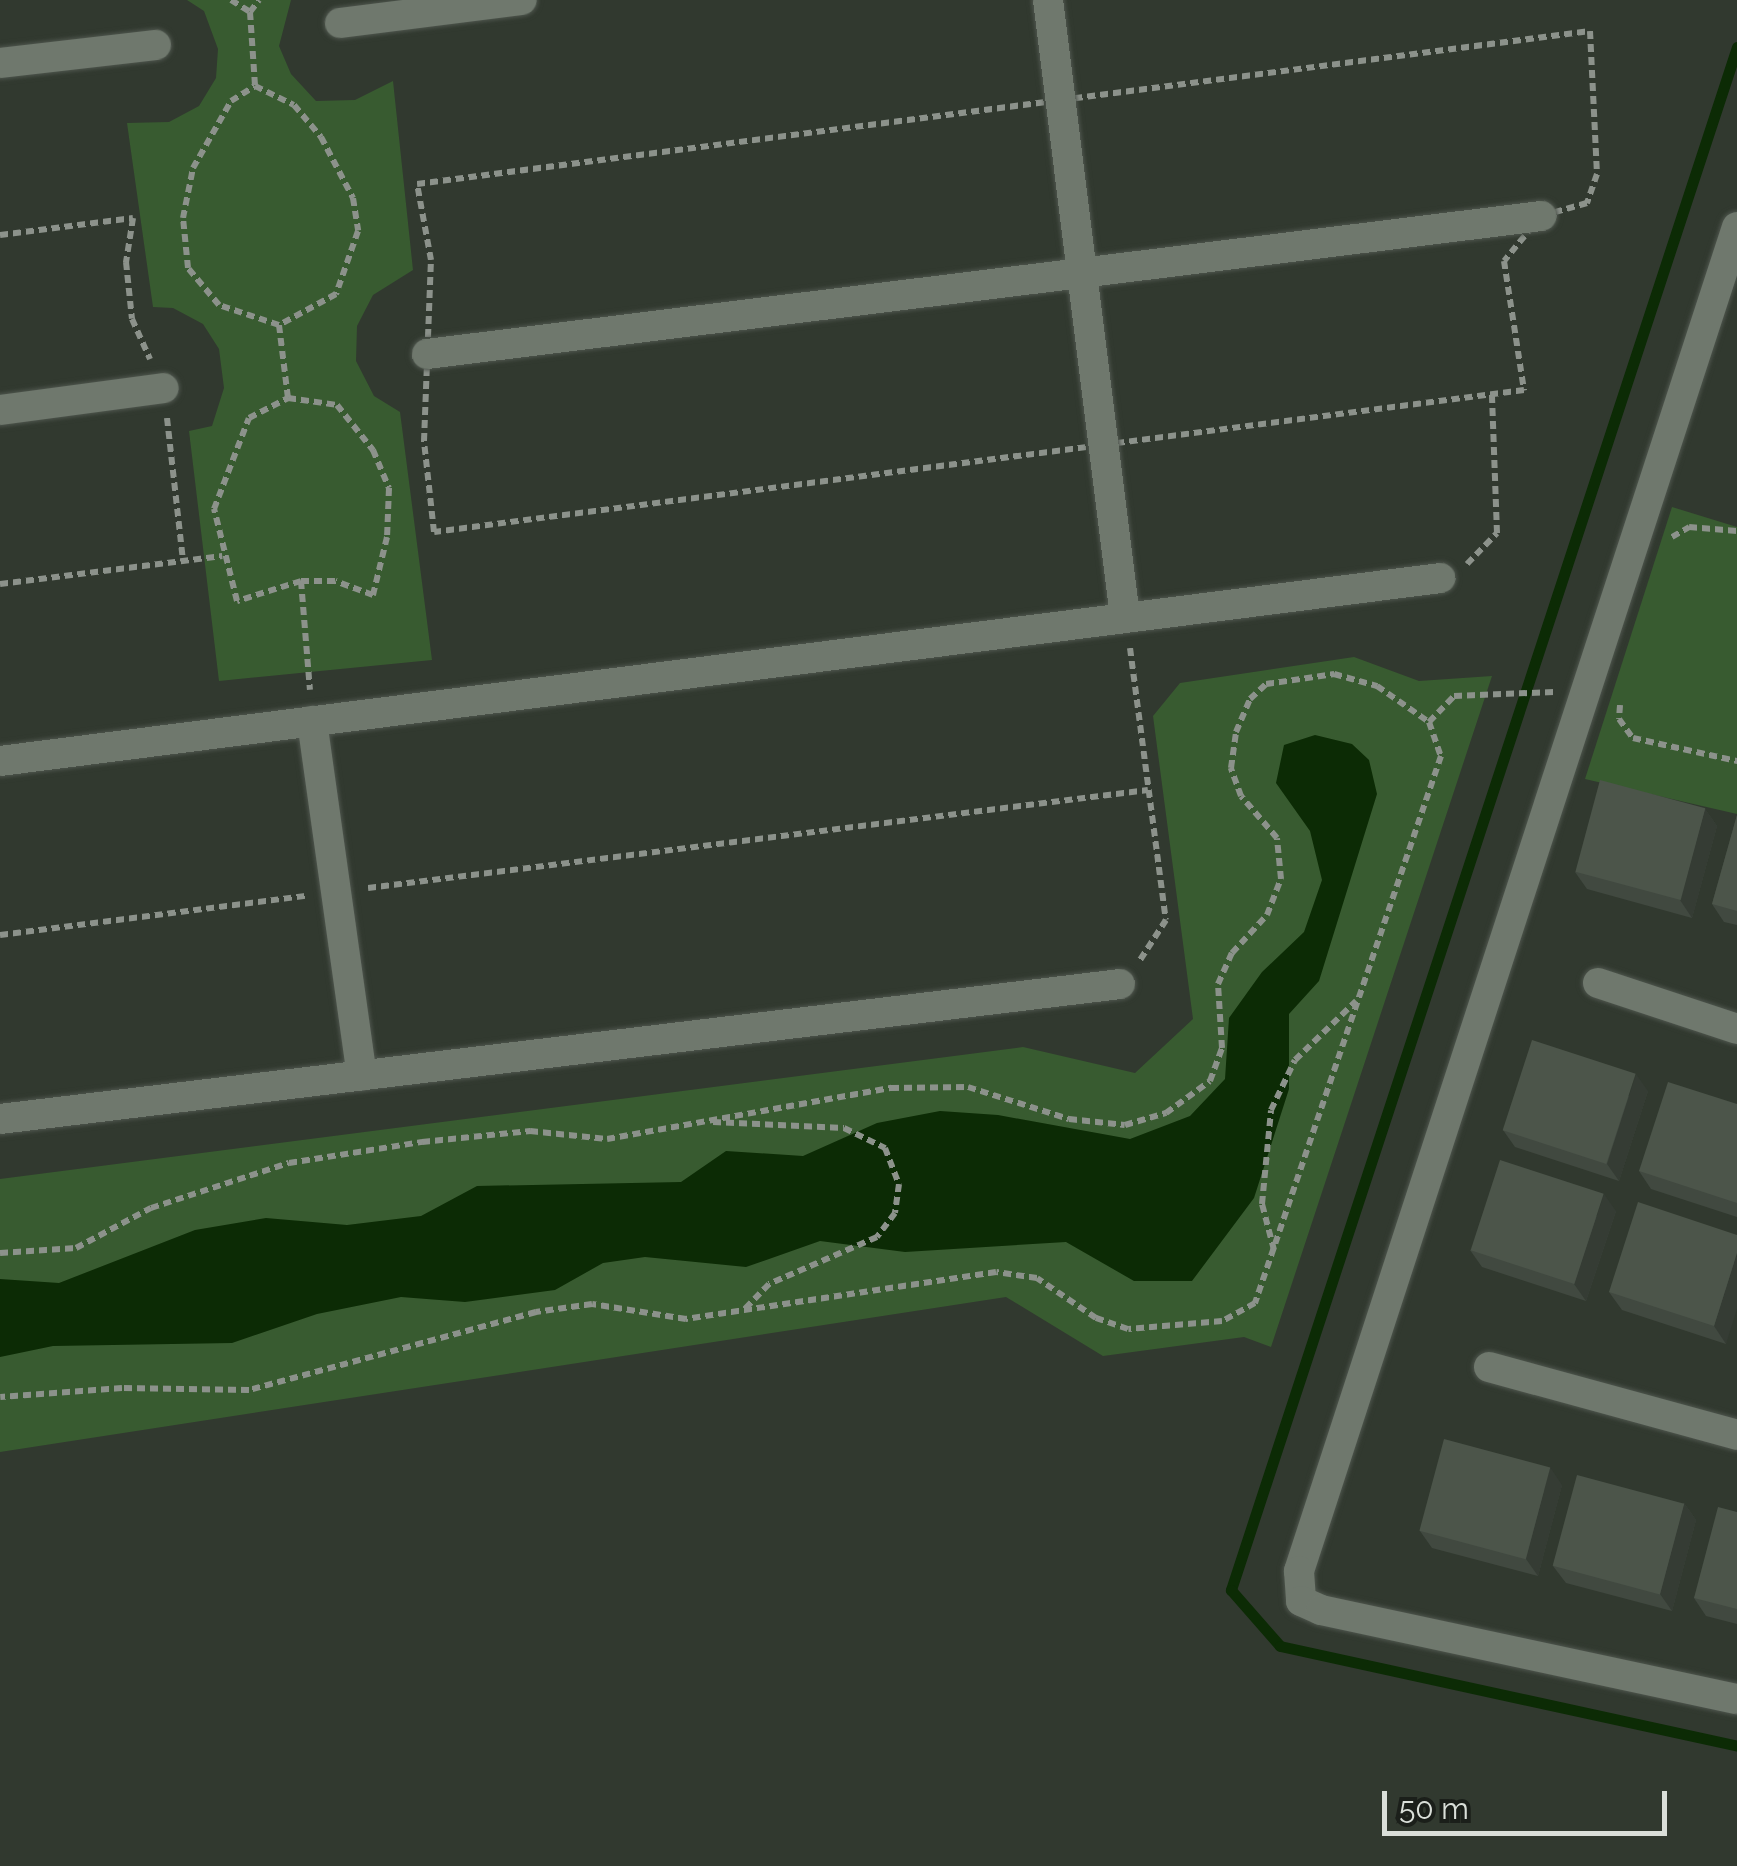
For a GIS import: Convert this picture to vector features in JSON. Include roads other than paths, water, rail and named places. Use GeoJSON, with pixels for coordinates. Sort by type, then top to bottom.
{"type":"FeatureCollection","features":[{"type":"Feature","properties":{"kind":"street"},"geometry":{"type":"LineString","coordinates":[[340,23],[522,0]]}},
{"type":"Feature","properties":{"kind":"street"},"geometry":{"type":"LineString","coordinates":[[1048,0],[1126,617]]}},
{"type":"Feature","properties":{"kind":"street"},"geometry":{"type":"LineString","coordinates":[[0,64],[156,45]]}},
{"type":"Feature","properties":{"kind":"street"},"geometry":{"type":"LineString","coordinates":[[427,354],[1541,216]]}},
{"type":"Feature","properties":{"kind":"street"},"geometry":{"type":"LineString","coordinates":[[1737,227],[1299,1571],[1301,1601],[1320,1610],[1737,1699]]}},
{"type":"Feature","properties":{"kind":"street"},"geometry":{"type":"LineString","coordinates":[[0,410],[164,388]]}},
{"type":"Feature","properties":{"kind":"street"},"geometry":{"type":"LineString","coordinates":[[0,760],[1440,578]]}},
{"type":"Feature","properties":{"kind":"street"},"geometry":{"type":"LineString","coordinates":[[312,721],[362,1075]]}},
{"type":"Feature","properties":{"kind":"street"},"geometry":{"type":"LineString","coordinates":[[1598,983],[1737,1029]]}},
{"type":"Feature","properties":{"kind":"street"},"geometry":{"type":"LineString","coordinates":[[0,1118],[1120,984]]}},
{"type":"Feature","properties":{"kind":"street"},"geometry":{"type":"LineString","coordinates":[[1489,1367],[1737,1435]]}},
{"type":"Feature","properties":{"kind":"waterway"},"geometry":{"type":"LineString","coordinates":[[1737,47],[1231,1590],[1280,1646],[1737,1746]]}}]}
